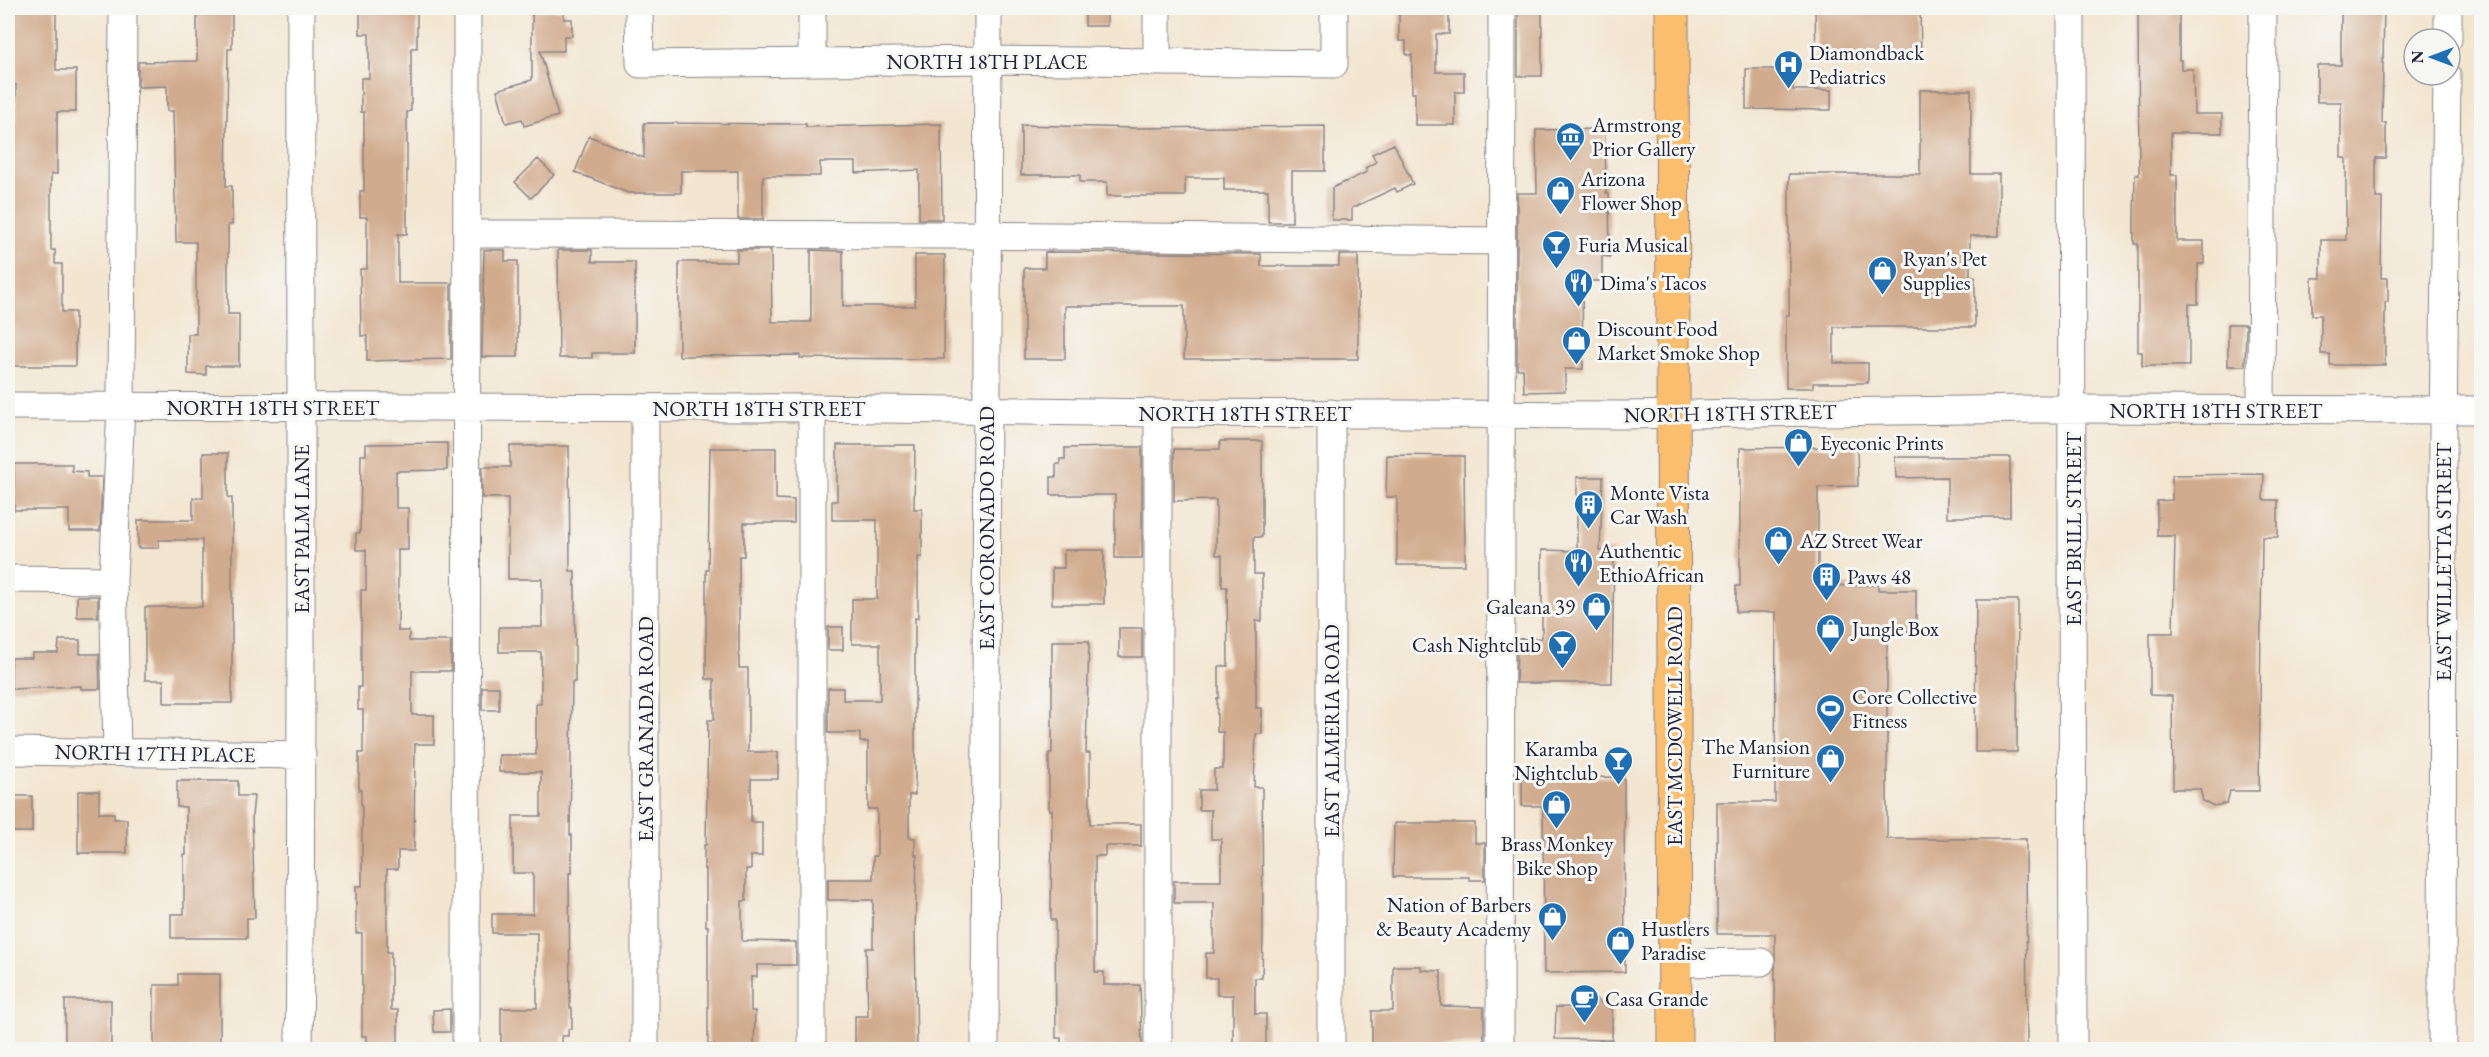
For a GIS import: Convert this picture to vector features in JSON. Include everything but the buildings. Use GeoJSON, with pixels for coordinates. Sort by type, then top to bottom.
{"type":"FeatureCollection","features":[{"type":"Feature","properties":{"kind":"main road","name":"EAST MCDOWELL ROAD"},"geometry":{"type":"LineString","coordinates":[[1672,8],[1675,1050]]}},
{"type":"Feature","properties":{"kind":"street"},"geometry":{"type":"LineString","coordinates":[[117,752],[113,580],[121,407],[123,8]]}},
{"type":"Feature","properties":{"kind":"street","name":"EAST PALM LANE"},"geometry":{"type":"LineString","coordinates":[[299,1050],[302,755],[301,8]]}},
{"type":"Feature","properties":{"kind":"street"},"geometry":{"type":"LineString","coordinates":[[466,1050],[467,8]]}},
{"type":"Feature","properties":{"kind":"street","name":"NORTH 18TH PLACE"},"geometry":{"type":"LineString","coordinates":[[639,8],[640,64],[988,60],[1334,64],[1334,8]]}},
{"type":"Feature","properties":{"kind":"street"},"geometry":{"type":"LineString","coordinates":[[812,8],[812,62]]}},
{"type":"Feature","properties":{"kind":"street","name":"EAST CORONADO ROAD"},"geometry":{"type":"LineString","coordinates":[[985,1050],[988,8]]}},
{"type":"Feature","properties":{"kind":"street"},"geometry":{"type":"LineString","coordinates":[[1157,8],[1157,62]]}},
{"type":"Feature","properties":{"kind":"street"},"geometry":{"type":"LineString","coordinates":[[1500,1050],[1502,8]]}},
{"type":"Feature","properties":{"kind":"street","name":"EAST BRILL STREET"},"geometry":{"type":"LineString","coordinates":[[2071,8],[2073,1050]]}},
{"type":"Feature","properties":{"kind":"street"},"geometry":{"type":"LineString","coordinates":[[2261,410],[2263,8]]}},
{"type":"Feature","properties":{"kind":"street"},"geometry":{"type":"LineString","coordinates":[[2448,8],[2448,27]]}},
{"type":"Feature","properties":{"kind":"street","name":"EAST WILLETTA STREET"},"geometry":{"type":"LineString","coordinates":[[2442,1050],[2447,87]]}},
{"type":"Feature","properties":{"kind":"street"},"geometry":{"type":"LineString","coordinates":[[468,234],[1501,241]]}},
{"type":"Feature","properties":{"kind":"street","name":"NORTH 18TH STREET"},"geometry":{"type":"LineString","coordinates":[[8,406],[812,408],[1158,413],[1503,414],[2481,410]]}},
{"type":"Feature","properties":{"kind":"street","name":"EAST GRANADA ROAD"},"geometry":{"type":"LineString","coordinates":[[645,408],[645,1050]]}},
{"type":"Feature","properties":{"kind":"street"},"geometry":{"type":"LineString","coordinates":[[812,408],[812,1050]]}},
{"type":"Feature","properties":{"kind":"street"},"geometry":{"type":"LineString","coordinates":[[1158,413],[1158,1050]]}},
{"type":"Feature","properties":{"kind":"street","name":"EAST ALMERIA ROAD"},"geometry":{"type":"LineString","coordinates":[[1331,413],[1331,1050]]}},
{"type":"Feature","properties":{"kind":"street"},"geometry":{"type":"LineString","coordinates":[[8,579],[113,580]]}},
{"type":"Feature","properties":{"kind":"street","name":"NORTH 17TH PLACE"},"geometry":{"type":"LineString","coordinates":[[8,751],[302,755]]}},
{"type":"Feature","properties":{"kind":"street"},"geometry":{"type":"LineString","coordinates":[[1675,963],[1761,962]]}},
{"type":"Feature","properties":{"kind":"place","name":"Diamondback Pediatrics"},"geometry":{"type":"Point","coordinates":[1788,90]}},
{"type":"Feature","properties":{"kind":"place","name":"Armstrong Prior Gallery"},"geometry":{"type":"Point","coordinates":[1571,162]}},
{"type":"Feature","properties":{"kind":"place","name":"Arizona Flower Shop"},"geometry":{"type":"Point","coordinates":[1560,216]}},
{"type":"Feature","properties":{"kind":"place","name":"Furia Musical"},"geometry":{"type":"Point","coordinates":[1557,270]}},
{"type":"Feature","properties":{"kind":"place","name":"Ryan's Pet Supplies"},"geometry":{"type":"Point","coordinates":[1882,296]}},
{"type":"Feature","properties":{"kind":"place","name":"Dima's Tacos"},"geometry":{"type":"Point","coordinates":[1579,308]}},
{"type":"Feature","properties":{"kind":"place","name":"Discount Food Market Smoke Shop"},"geometry":{"type":"Point","coordinates":[1576,366]}},
{"type":"Feature","properties":{"kind":"place","name":"Eyeconic Prints"},"geometry":{"type":"Point","coordinates":[1799,468]}},
{"type":"Feature","properties":{"kind":"place","name":"Monte Vista Car Wash"},"geometry":{"type":"Point","coordinates":[1589,530]}},
{"type":"Feature","properties":{"kind":"place","name":"AZ Street Wear"},"geometry":{"type":"Point","coordinates":[1779,566]}},
{"type":"Feature","properties":{"kind":"place","name":"Authentic EthioAfrican"},"geometry":{"type":"Point","coordinates":[1578,588]}},
{"type":"Feature","properties":{"kind":"place","name":"Paws 48"},"geometry":{"type":"Point","coordinates":[1826,602]}},
{"type":"Feature","properties":{"kind":"place","name":"Galeana 39"},"geometry":{"type":"Point","coordinates":[1596,632]}},
{"type":"Feature","properties":{"kind":"place","name":"Jungle Box"},"geometry":{"type":"Point","coordinates":[1831,654]}},
{"type":"Feature","properties":{"kind":"place","name":"Cash Nightclub"},"geometry":{"type":"Point","coordinates":[1562,670]}},
{"type":"Feature","properties":{"kind":"place","name":"Core Collective Fitness"},"geometry":{"type":"Point","coordinates":[1831,734]}},
{"type":"Feature","properties":{"kind":"place","name":"The Mansion Furniture"},"geometry":{"type":"Point","coordinates":[1831,784]}},
{"type":"Feature","properties":{"kind":"place","name":"Karamba Nightclub"},"geometry":{"type":"Point","coordinates":[1619,786]}},
{"type":"Feature","properties":{"kind":"place","name":"Brass Monkey Bike Shop"},"geometry":{"type":"Point","coordinates":[1557,830]}},
{"type":"Feature","properties":{"kind":"place","name":"Nation of Barbers & Beauty Academy"},"geometry":{"type":"Point","coordinates":[1552,942]}},
{"type":"Feature","properties":{"kind":"place","name":"Hustlers Paradise"},"geometry":{"type":"Point","coordinates":[1620,966]}},
{"type":"Feature","properties":{"kind":"place","name":"Casa Grande"},"geometry":{"type":"Point","coordinates":[1584,1024]}}]}
